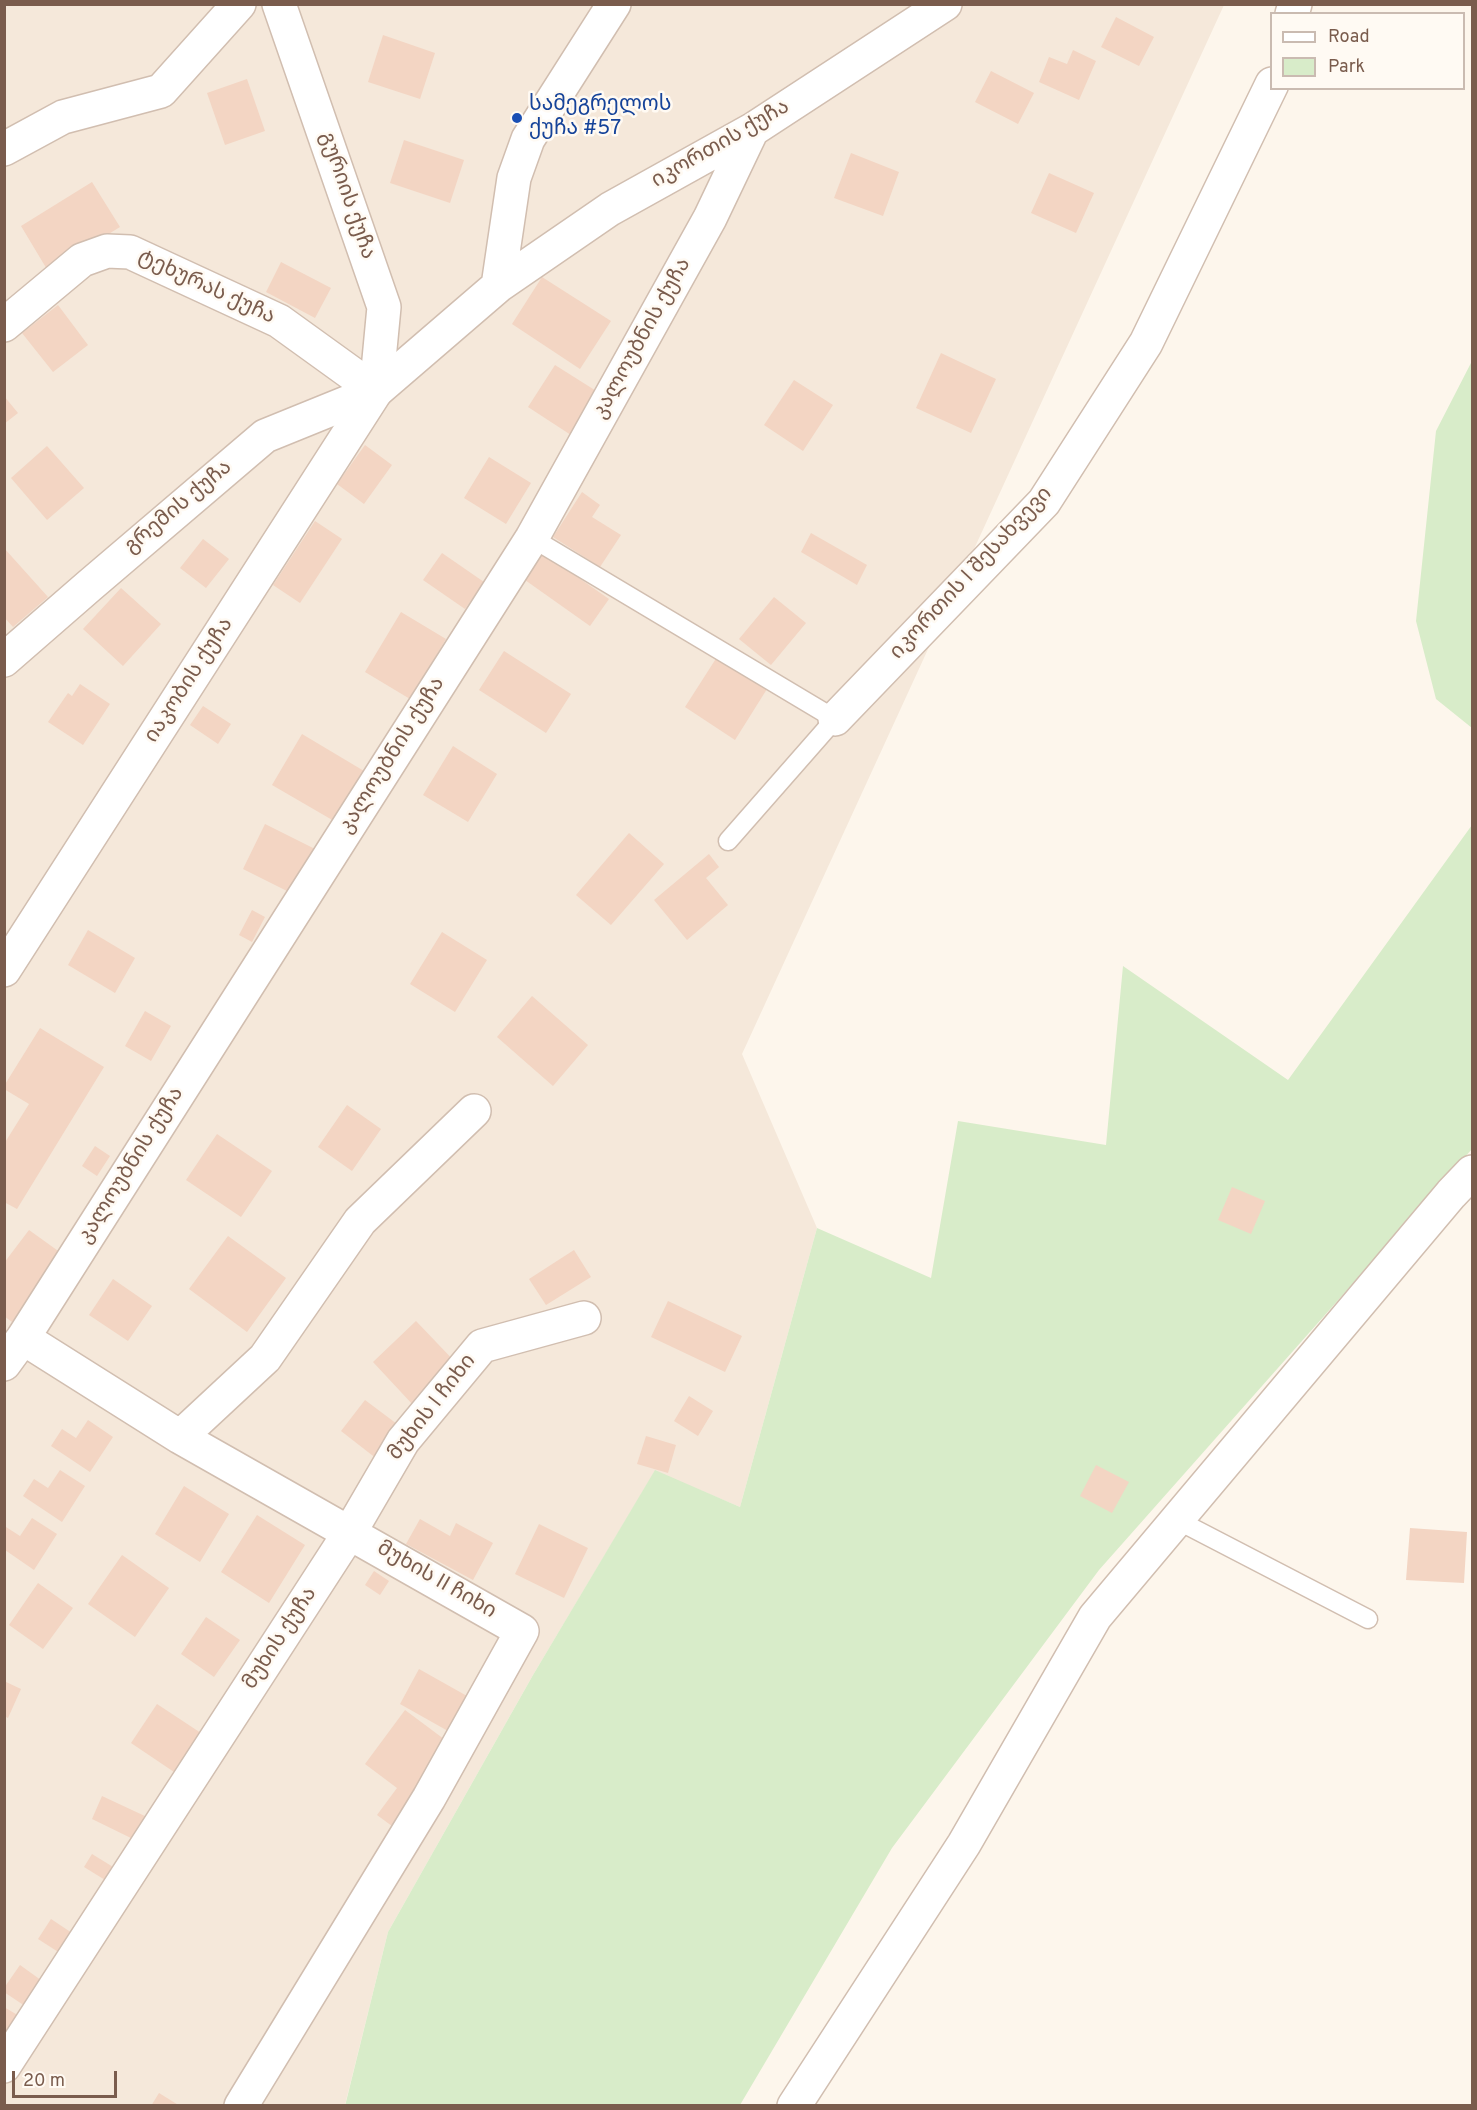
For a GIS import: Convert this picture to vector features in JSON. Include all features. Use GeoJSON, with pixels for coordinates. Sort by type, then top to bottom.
{"type":"FeatureCollection","features":[{"type":"Feature","properties":{"kind":"street"},"geometry":{"type":"LineString","coordinates":[[4,149],[63,117],[161,92],[239,4]]}},
{"type":"Feature","properties":{"kind":"street","name":"გურიის ქუჩა"},"geometry":{"type":"LineString","coordinates":[[279,4],[384,307],[376,391]]}},
{"type":"Feature","properties":{"kind":"street"},"geometry":{"type":"LineString","coordinates":[[498,286],[514,178],[528,139],[614,4]]}},
{"type":"Feature","properties":{"kind":"street","name":"იკორთის ქუჩა"},"geometry":{"type":"LineString","coordinates":[[376,391],[498,286],[610,209],[752,130],[945,4]]}},
{"type":"Feature","properties":{"kind":"street","name":"იკორთის I შესახვევი"},"geometry":{"type":"LineString","coordinates":[[836,718],[1044,502],[1146,343],[1270,88]]}},
{"type":"Feature","properties":{"kind":"street","name":"კალოუბნის ქუჩა"},"geometry":{"type":"LineString","coordinates":[[14,1351],[532,538],[710,218],[752,130]]}},
{"type":"Feature","properties":{"kind":"street","name":"ტეხურას ქუჩა"},"geometry":{"type":"LineString","coordinates":[[4,325],[82,260],[107,251],[130,252],[279,321],[376,391]]}},
{"type":"Feature","properties":{"kind":"street","name":"გრემის ქუჩა"},"geometry":{"type":"LineString","coordinates":[[4,660],[265,436],[376,391]]}},
{"type":"Feature","properties":{"kind":"street","name":"იაკობის ქუჩა"},"geometry":{"type":"LineString","coordinates":[[4,970],[376,391]]}},
{"type":"Feature","properties":{"kind":"street"},"geometry":{"type":"LineString","coordinates":[[180,1437],[265,1358],[360,1221],[474,1111]]}},
{"type":"Feature","properties":{"kind":"street"},"geometry":{"type":"LineString","coordinates":[[794,2106],[964,1844],[1095,1617],[1451,1194],[1473,1172]]}},
{"type":"Feature","properties":{"kind":"street","name":"მუხის I ჩიხი"},"geometry":{"type":"LineString","coordinates":[[350,1532],[403,1441],[482,1346],[584,1318]]}},
{"type":"Feature","properties":{"kind":"street"},"geometry":{"type":"LineString","coordinates":[[14,1351],[180,1437],[350,1532]]}},
{"type":"Feature","properties":{"kind":"street","name":"მუხის II ჩიხი"},"geometry":{"type":"LineString","coordinates":[[241,2106],[429,1798],[522,1631],[350,1532]]}},
{"type":"Feature","properties":{"kind":"street","name":"მუხის ქუჩა"},"geometry":{"type":"LineString","coordinates":[[4,2066],[350,1532]]}},
{"type":"Feature","properties":{"kind":"lane"},"geometry":{"type":"LineString","coordinates":[[532,538],[836,718]]}},
{"type":"Feature","properties":{"kind":"lane","name":"იკორთის I შესახვევი"},"geometry":{"type":"LineString","coordinates":[[728,841],[836,718]]}},
{"type":"Feature","properties":{"kind":"lane"},"geometry":{"type":"LineString","coordinates":[[1177,1520],[1368,1619]]}},
{"type":"Feature","properties":{"kind":"shaded area"},"geometry":{"type":"Polygon","coordinates":[[[5,5],[1224,5],[742,1054],[817,1228],[740,1507],[655,1471],[533,1675],[388,1932],[345,2105],[5,2106],[5,5]]]}},
{"type":"Feature","properties":{"kind":"green space"},"geometry":{"type":"Polygon","coordinates":[[[1472,361],[1472,728],[1436,699],[1416,621],[1436,431],[1472,361]]]}},
{"type":"Feature","properties":{"kind":"green space"},"geometry":{"type":"Polygon","coordinates":[[[1472,825],[1472,1149],[1099,1570],[892,1848],[740,2105],[345,2106],[388,1932],[533,1675],[655,1470],[740,1507],[817,1228],[931,1278],[958,1121],[1106,1145],[1123,966],[1288,1080],[1472,825]]]}},
{"type":"Feature","properties":{"kind":"building"},"geometry":{"type":"Polygon","coordinates":[[[1116,17],[1154,37],[1139,66],[1101,47],[1116,17]]]}},
{"type":"Feature","properties":{"kind":"building"},"geometry":{"type":"Polygon","coordinates":[[[383,35],[435,53],[420,99],[368,82],[383,35]]]}},
{"type":"Feature","properties":{"kind":"building"},"geometry":{"type":"Polygon","coordinates":[[[1073,50],[1096,61],[1079,100],[1039,82],[1049,57],[1067,64],[1073,50]]]}},
{"type":"Feature","properties":{"kind":"building"},"geometry":{"type":"Polygon","coordinates":[[[991,71],[1034,93],[1018,124],[975,102],[991,71]]]}},
{"type":"Feature","properties":{"kind":"building"},"geometry":{"type":"Polygon","coordinates":[[[247,79],[265,131],[225,145],[207,93],[247,79]]]}},
{"type":"Feature","properties":{"kind":"building"},"geometry":{"type":"Polygon","coordinates":[[[404,140],[464,160],[450,203],[390,183],[404,140]]]}},
{"type":"Feature","properties":{"kind":"building"},"geometry":{"type":"Polygon","coordinates":[[[851,153],[899,172],[883,216],[834,198],[851,153]]]}},
{"type":"Feature","properties":{"kind":"building"},"geometry":{"type":"Polygon","coordinates":[[[1049,173],[1094,193],[1076,233],[1031,213],[1049,173]]]}},
{"type":"Feature","properties":{"kind":"building"},"geometry":{"type":"Polygon","coordinates":[[[92,182],[120,227],[48,271],[21,226],[92,182]]]}},
{"type":"Feature","properties":{"kind":"building"},"geometry":{"type":"Polygon","coordinates":[[[281,262],[331,288],[315,318],[266,292],[281,262]]]}},
{"type":"Feature","properties":{"kind":"building"},"geometry":{"type":"Polygon","coordinates":[[[542,277],[611,321],[580,369],[512,324],[542,277]]]}},
{"type":"Feature","properties":{"kind":"building"},"geometry":{"type":"Polygon","coordinates":[[[58,305],[88,345],[53,372],[22,333],[58,305]]]}},
{"type":"Feature","properties":{"kind":"building"},"geometry":{"type":"Polygon","coordinates":[[[941,353],[996,379],[971,433],[916,408],[941,353]]]}},
{"type":"Feature","properties":{"kind":"building"},"geometry":{"type":"Polygon","coordinates":[[[555,365],[601,394],[574,437],[528,407],[555,365]]]}},
{"type":"Feature","properties":{"kind":"building"},"geometry":{"type":"Polygon","coordinates":[[[794,380],[833,405],[803,451],[764,425],[794,380]]]}},
{"type":"Feature","properties":{"kind":"building"},"geometry":{"type":"Polygon","coordinates":[[[4,396],[18,413],[4,424],[4,396]]]}},
{"type":"Feature","properties":{"kind":"building"},"geometry":{"type":"Polygon","coordinates":[[[365,445],[392,465],[364,504],[337,484],[365,445]]]}},
{"type":"Feature","properties":{"kind":"building"},"geometry":{"type":"Polygon","coordinates":[[[47,446],[84,488],[47,520],[11,478],[47,446]]]}},
{"type":"Feature","properties":{"kind":"building"},"geometry":{"type":"Polygon","coordinates":[[[489,457],[531,483],[506,524],[464,498],[489,457]]]}},
{"type":"Feature","properties":{"kind":"building"},"geometry":{"type":"Polygon","coordinates":[[[582,492],[600,505],[592,517],[621,535],[600,567],[553,537],[582,492]]]}},
{"type":"Feature","properties":{"kind":"building"},"geometry":{"type":"Polygon","coordinates":[[[315,521],[342,539],[300,603],[273,585],[315,521]]]}},
{"type":"Feature","properties":{"kind":"building"},"geometry":{"type":"Polygon","coordinates":[[[811,533],[867,565],[857,585],[801,552],[811,533]]]}},
{"type":"Feature","properties":{"kind":"building"},"geometry":{"type":"Polygon","coordinates":[[[203,539],[229,559],[206,588],[180,568],[203,539]]]}},
{"type":"Feature","properties":{"kind":"building"},"geometry":{"type":"Polygon","coordinates":[[[4,548],[48,597],[13,627],[4,617],[4,595],[6,594],[4,592],[4,548]]]}},
{"type":"Feature","properties":{"kind":"building"},"geometry":{"type":"Polygon","coordinates":[[[442,553],[484,582],[465,609],[423,580],[442,553]]]}},
{"type":"Feature","properties":{"kind":"building"},"geometry":{"type":"Polygon","coordinates":[[[543,553],[609,599],[590,626],[525,580],[543,553]]]}},
{"type":"Feature","properties":{"kind":"building"},"geometry":{"type":"Polygon","coordinates":[[[121,588],[161,624],[123,666],[83,629],[121,588]]]}},
{"type":"Feature","properties":{"kind":"building"},"geometry":{"type":"Polygon","coordinates":[[[774,597],[806,623],[771,665],[739,639],[774,597]]]}},
{"type":"Feature","properties":{"kind":"building"},"geometry":{"type":"Polygon","coordinates":[[[401,612],[446,639],[410,699],[365,672],[401,612]]]}},
{"type":"Feature","properties":{"kind":"building"},"geometry":{"type":"Polygon","coordinates":[[[504,651],[571,694],[546,733],[479,690],[504,651]]]}},
{"type":"Feature","properties":{"kind":"building"},"geometry":{"type":"Polygon","coordinates":[[[717,657],[767,689],[735,740],[685,707],[717,657]]]}},
{"type":"Feature","properties":{"kind":"building"},"geometry":{"type":"Polygon","coordinates":[[[80,684],[110,704],[83,745],[48,722],[68,693],[72,696],[80,684]]]}},
{"type":"Feature","properties":{"kind":"building"},"geometry":{"type":"Polygon","coordinates":[[[203,706],[231,724],[218,744],[190,725],[203,706]]]}},
{"type":"Feature","properties":{"kind":"building"},"geometry":{"type":"Polygon","coordinates":[[[302,734],[364,771],[334,821],[272,785],[302,734]]]}},
{"type":"Feature","properties":{"kind":"building"},"geometry":{"type":"Polygon","coordinates":[[[453,746],[497,774],[468,822],[423,795],[453,746]]]}},
{"type":"Feature","properties":{"kind":"building"},"geometry":{"type":"Polygon","coordinates":[[[265,824],[317,850],[295,895],[243,869],[265,824]]]}},
{"type":"Feature","properties":{"kind":"building"},"geometry":{"type":"Polygon","coordinates":[[[629,833],[664,864],[611,925],[576,895],[629,833]]]}},
{"type":"Feature","properties":{"kind":"building"},"geometry":{"type":"Polygon","coordinates":[[[709,854],[719,867],[706,878],[728,905],[687,940],[654,900],[709,854]]]}},
{"type":"Feature","properties":{"kind":"building"},"geometry":{"type":"Polygon","coordinates":[[[252,910],[265,917],[252,942],[239,935],[252,910]]]}},
{"type":"Feature","properties":{"kind":"building"},"geometry":{"type":"Polygon","coordinates":[[[88,930],[135,958],[115,993],[68,965],[88,930]]]}},
{"type":"Feature","properties":{"kind":"building"},"geometry":{"type":"Polygon","coordinates":[[[442,932],[487,960],[455,1012],[410,984],[442,932]]]}},
{"type":"Feature","properties":{"kind":"building"},"geometry":{"type":"Polygon","coordinates":[[[532,996],[588,1045],[553,1086],[497,1037],[532,996]]]}},
{"type":"Feature","properties":{"kind":"building"},"geometry":{"type":"Polygon","coordinates":[[[145,1011],[171,1026],[151,1061],[125,1046],[145,1011]]]}},
{"type":"Feature","properties":{"kind":"building"},"geometry":{"type":"Polygon","coordinates":[[[40,1028],[104,1067],[17,1209],[4,1202],[4,1144],[29,1104],[4,1089],[4,1086],[40,1028]]]}},
{"type":"Feature","properties":{"kind":"building"},"geometry":{"type":"Polygon","coordinates":[[[347,1105],[381,1129],[352,1171],[318,1147],[347,1105]]]}},
{"type":"Feature","properties":{"kind":"building"},"geometry":{"type":"Polygon","coordinates":[[[217,1134],[272,1171],[241,1217],[186,1180],[217,1134]]]}},
{"type":"Feature","properties":{"kind":"building"},"geometry":{"type":"Polygon","coordinates":[[[95,1146],[110,1156],[97,1176],[82,1166],[95,1146]]]}},
{"type":"Feature","properties":{"kind":"building"},"geometry":{"type":"Polygon","coordinates":[[[1232,1187],[1265,1201],[1251,1234],[1218,1220],[1232,1187]]]}},
{"type":"Feature","properties":{"kind":"building"},"geometry":{"type":"Polygon","coordinates":[[[29,1230],[61,1253],[12,1322],[4,1316],[4,1263],[29,1230]]]}},
{"type":"Feature","properties":{"kind":"building"},"geometry":{"type":"Polygon","coordinates":[[[228,1236],[286,1278],[247,1332],[189,1289],[228,1236]]]}},
{"type":"Feature","properties":{"kind":"building"},"geometry":{"type":"Polygon","coordinates":[[[574,1250],[591,1277],[546,1305],[529,1279],[574,1250]]]}},
{"type":"Feature","properties":{"kind":"building"},"geometry":{"type":"Polygon","coordinates":[[[113,1279],[152,1306],[128,1341],[89,1315],[113,1279]]]}},
{"type":"Feature","properties":{"kind":"building"},"geometry":{"type":"Polygon","coordinates":[[[668,1301],[742,1336],[725,1372],[651,1337],[668,1301]]]}},
{"type":"Feature","properties":{"kind":"building"},"geometry":{"type":"Polygon","coordinates":[[[416,1321],[458,1365],[414,1406],[373,1362],[416,1321]]]}},
{"type":"Feature","properties":{"kind":"building"},"geometry":{"type":"Polygon","coordinates":[[[689,1396],[713,1411],[698,1436],[674,1421],[689,1396]]]}},
{"type":"Feature","properties":{"kind":"building"},"geometry":{"type":"Polygon","coordinates":[[[365,1400],[401,1427],[377,1459],[341,1431],[365,1400]]]}},
{"type":"Feature","properties":{"kind":"building"},"geometry":{"type":"Polygon","coordinates":[[[88,1420],[113,1437],[90,1472],[51,1446],[62,1429],[76,1438],[88,1420]]]}},
{"type":"Feature","properties":{"kind":"building"},"geometry":{"type":"Polygon","coordinates":[[[646,1436],[676,1445],[668,1473],[637,1464],[646,1436]]]}},
{"type":"Feature","properties":{"kind":"building"},"geometry":{"type":"Polygon","coordinates":[[[1096,1465],[1129,1482],[1112,1513],[1080,1496],[1096,1465]]]}},
{"type":"Feature","properties":{"kind":"building"},"geometry":{"type":"Polygon","coordinates":[[[60,1470],[85,1486],[62,1522],[23,1496],[34,1479],[48,1488],[60,1470]]]}},
{"type":"Feature","properties":{"kind":"building"},"geometry":{"type":"Polygon","coordinates":[[[184,1486],[229,1514],[200,1562],[155,1534],[184,1486]]]}},
{"type":"Feature","properties":{"kind":"building"},"geometry":{"type":"Polygon","coordinates":[[[257,1515],[305,1545],[269,1603],[221,1572],[257,1515]]]}},
{"type":"Feature","properties":{"kind":"building"},"geometry":{"type":"Polygon","coordinates":[[[32,1518],[57,1534],[34,1570],[5,1550],[6,1527],[20,1536],[32,1518]]]}},
{"type":"Feature","properties":{"kind":"building"},"geometry":{"type":"Polygon","coordinates":[[[420,1519],[450,1536],[456,1523],[493,1543],[473,1580],[406,1544],[420,1519]]]}},
{"type":"Feature","properties":{"kind":"building"},"geometry":{"type":"Polygon","coordinates":[[[539,1524],[588,1548],[564,1598],[515,1574],[539,1524]]]}},
{"type":"Feature","properties":{"kind":"building"},"geometry":{"type":"Polygon","coordinates":[[[1410,1528],[1467,1532],[1464,1583],[1406,1580],[1410,1528]]]}},
{"type":"Feature","properties":{"kind":"building"},"geometry":{"type":"Polygon","coordinates":[[[122,1555],[169,1588],[135,1637],[88,1604],[122,1555]]]}},
{"type":"Feature","properties":{"kind":"building"},"geometry":{"type":"Polygon","coordinates":[[[374,1571],[389,1581],[380,1595],[365,1585],[374,1571]]]}},
{"type":"Feature","properties":{"kind":"building"},"geometry":{"type":"Polygon","coordinates":[[[38,1583],[73,1608],[43,1649],[9,1625],[38,1583]]]}},
{"type":"Feature","properties":{"kind":"building"},"geometry":{"type":"Polygon","coordinates":[[[206,1617],[240,1640],[214,1677],[181,1654],[206,1617]]]}},
{"type":"Feature","properties":{"kind":"building"},"geometry":{"type":"Polygon","coordinates":[[[419,1669],[467,1696],[448,1731],[400,1704],[419,1669]]]}},
{"type":"Feature","properties":{"kind":"building"},"geometry":{"type":"Polygon","coordinates":[[[4,1681],[21,1689],[8,1718],[4,1716],[4,1681]]]}},
{"type":"Feature","properties":{"kind":"building"},"geometry":{"type":"Polygon","coordinates":[[[157,1704],[207,1737],[180,1776],[131,1743],[157,1704]]]}},
{"type":"Feature","properties":{"kind":"building"},"geometry":{"type":"Polygon","coordinates":[[[405,1710],[456,1748],[396,1829],[377,1815],[397,1788],[365,1764],[405,1710]]]}},
{"type":"Feature","properties":{"kind":"building"},"geometry":{"type":"Polygon","coordinates":[[[102,1796],[147,1817],[135,1840],[92,1819],[102,1796]]]}},
{"type":"Feature","properties":{"kind":"building"},"geometry":{"type":"Polygon","coordinates":[[[92,1854],[118,1870],[110,1883],[84,1867],[92,1854]]]}},
{"type":"Feature","properties":{"kind":"building"},"geometry":{"type":"Polygon","coordinates":[[[51,1919],[75,1935],[63,1955],[38,1939],[51,1919]]]}},
{"type":"Feature","properties":{"kind":"building"},"geometry":{"type":"Polygon","coordinates":[[[20,1965],[45,1983],[28,2008],[4,1992],[4,1988],[20,1965]]]}},
{"type":"Feature","properties":{"kind":"building"},"geometry":{"type":"Polygon","coordinates":[[[4,2007],[26,2020],[4,2048],[4,2007]]]}},
{"type":"Feature","properties":{"kind":"building"},"geometry":{"type":"Polygon","coordinates":[[[159,2093],[180,2106],[151,2106],[159,2093]]]}},
{"type":"Feature","properties":{"kind":"place","name":"სამეგრელოს ქუჩა #57"},"geometry":{"type":"Point","coordinates":[517,118]}}]}
